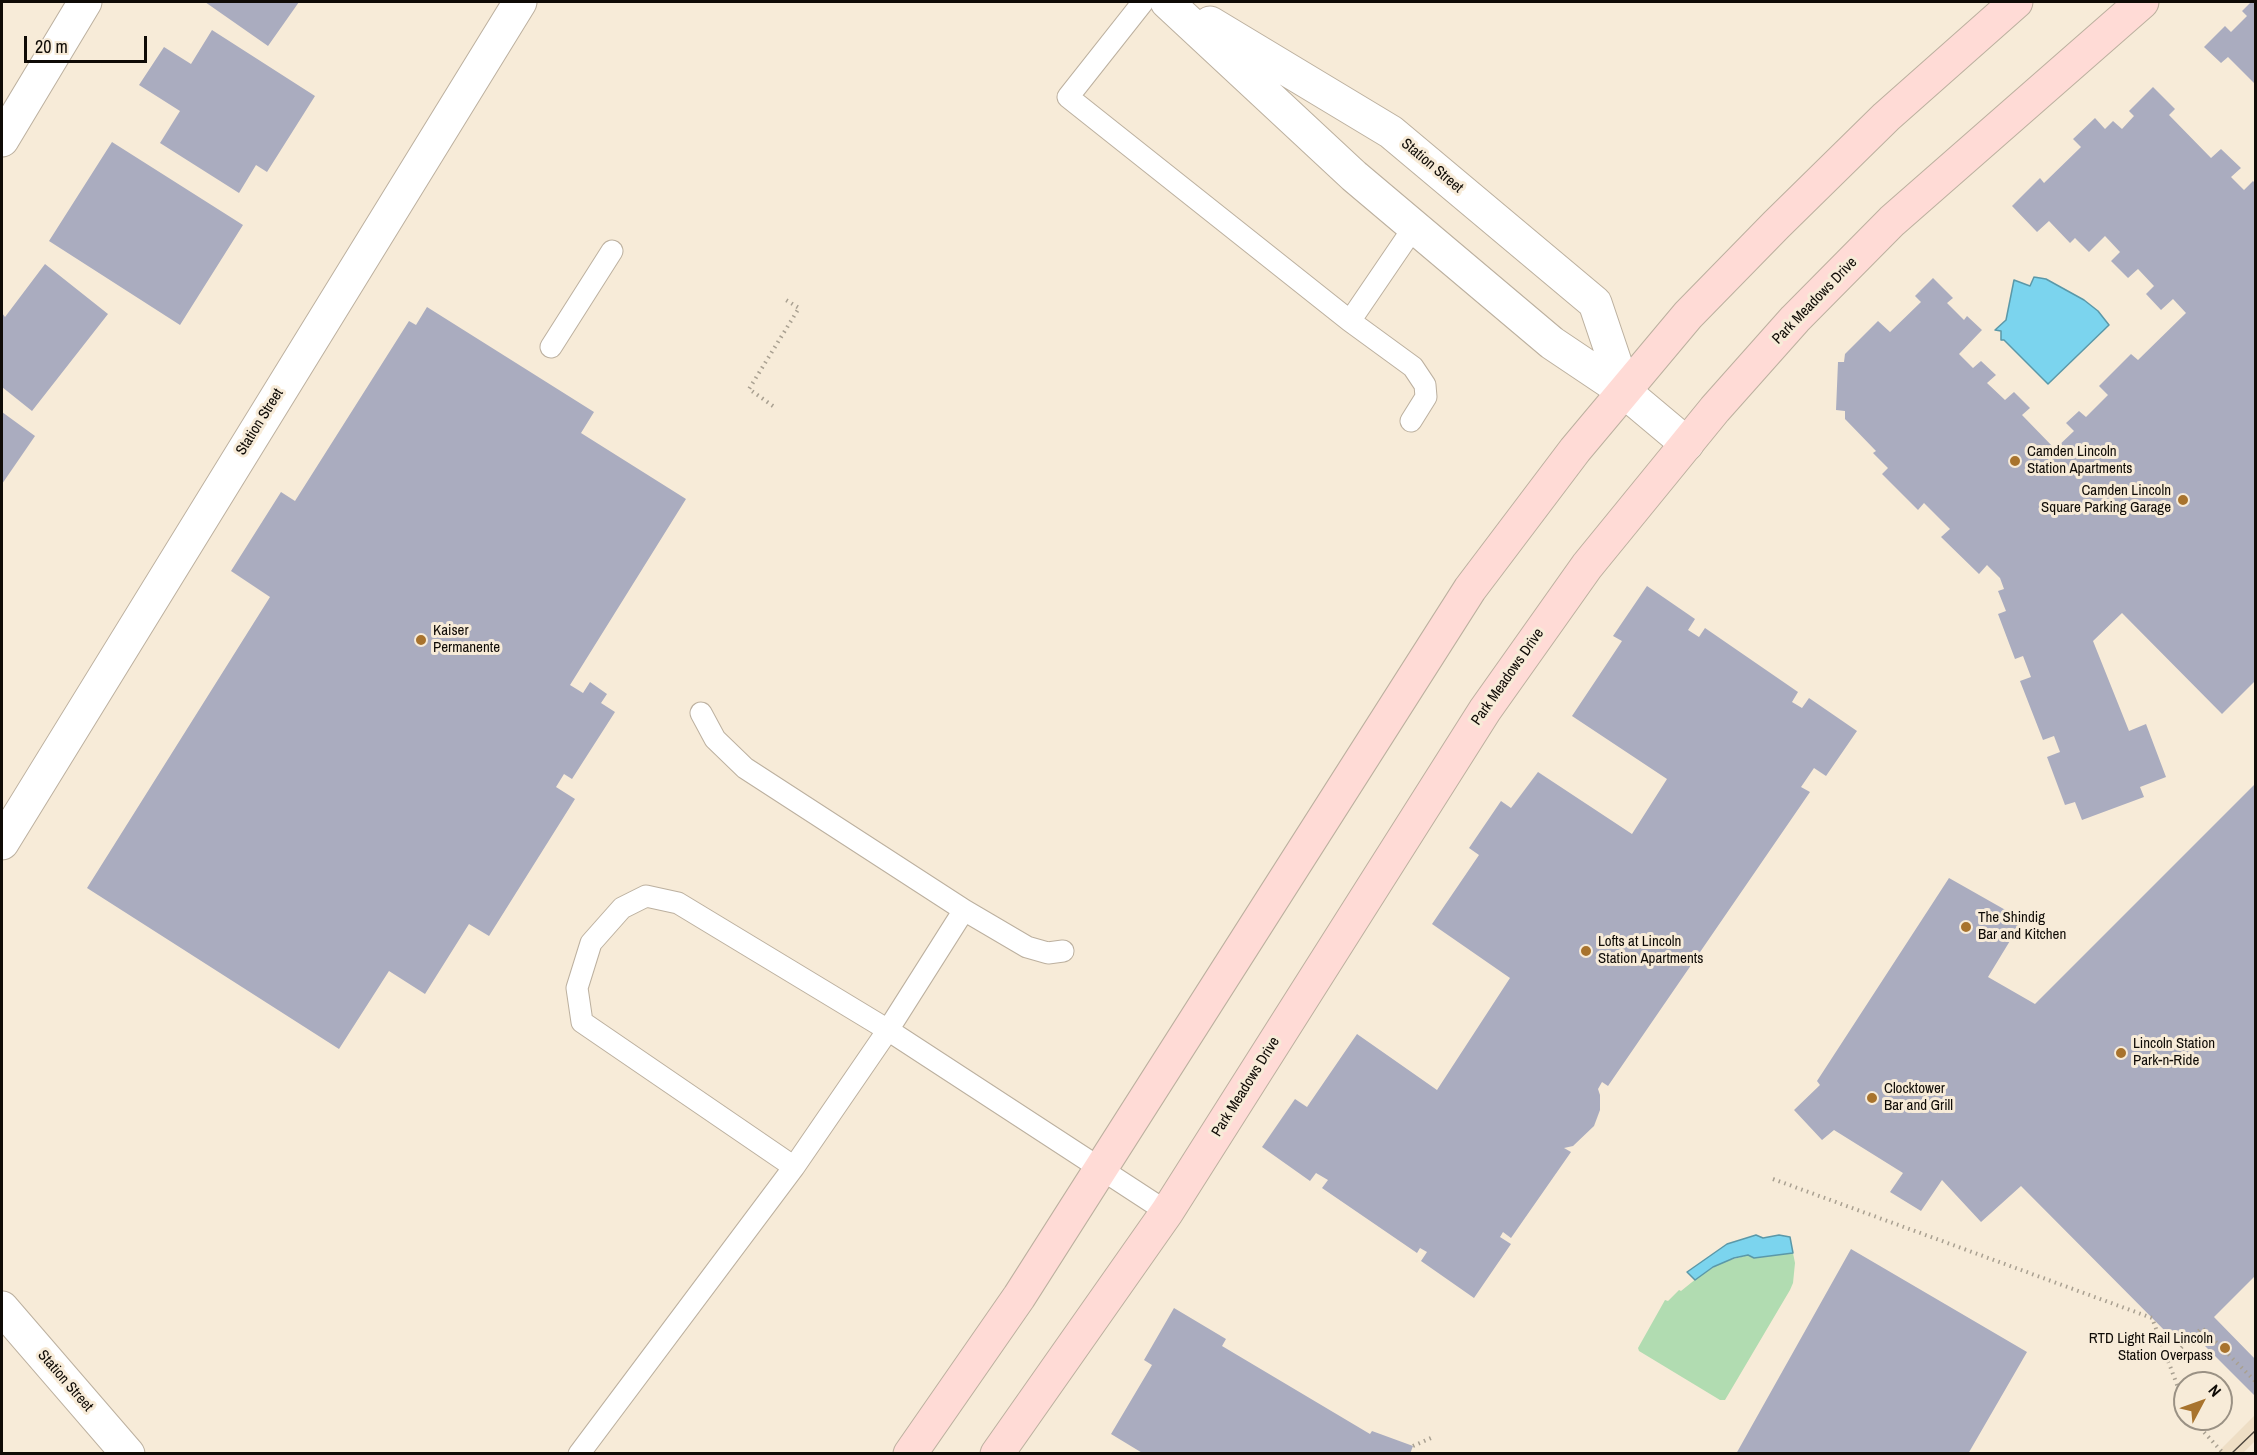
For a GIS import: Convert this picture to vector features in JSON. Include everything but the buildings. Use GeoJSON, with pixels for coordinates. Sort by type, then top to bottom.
{"type":"FeatureCollection","features":[{"type":"Feature","properties":{"kind":"main road"},"geometry":{"type":"LineString","coordinates":[[910,1454],[1019,1297],[1470,589],[1575,450],[1688,315],[1776,225],[1886,117],[2016,2]]}},
{"type":"Feature","properties":{"kind":"main road","name":"Park Meadows Drive"},"geometry":{"type":"LineString","coordinates":[[997,1454],[1167,1212],[1485,710],[1587,566],[1715,409],[1796,319],[1893,221],[2142,2]]}},
{"type":"Feature","properties":{"kind":"street"},"geometry":{"type":"LineString","coordinates":[[2,140],[85,2]]}},
{"type":"Feature","properties":{"kind":"street","name":"Station Street"},"geometry":{"type":"LineString","coordinates":[[2,843],[519,2]]}},
{"type":"Feature","properties":{"kind":"street"},"geometry":{"type":"LineString","coordinates":[[1167,2],[1354,176],[1552,343],[1624,392],[1687,444]]}},
{"type":"Feature","properties":{"kind":"street","name":"Station Street"},"geometry":{"type":"LineString","coordinates":[[1174,2],[1391,132],[1595,303],[1624,392]]}},
{"type":"Feature","properties":{"kind":"street","name":"Station Street"},"geometry":{"type":"LineString","coordinates":[[2,1308],[128,1454]]}},
{"type":"Feature","properties":{"kind":"lane"},"geometry":{"type":"LineString","coordinates":[[1143,2],[1068,97],[1350,321],[1413,367],[1425,385],[1425,398],[1411,421]]}},
{"type":"Feature","properties":{"kind":"lane"},"geometry":{"type":"LineString","coordinates":[[1350,321],[1414,227]]}},
{"type":"Feature","properties":{"kind":"lane"},"geometry":{"type":"LineString","coordinates":[[551,347],[612,251]]}},
{"type":"Feature","properties":{"kind":"lane"},"geometry":{"type":"LineString","coordinates":[[701,714],[715,739],[745,768],[964,910],[1027,947],[1048,953],[1063,951]]}},
{"type":"Feature","properties":{"kind":"lane"},"geometry":{"type":"LineString","coordinates":[[794,1167],[582,1022],[578,988],[591,943],[622,908],[646,896],[678,903],[888,1030],[1167,1212]]}},
{"type":"Feature","properties":{"kind":"lane"},"geometry":{"type":"LineString","coordinates":[[579,1454],[794,1167],[888,1030],[964,910]]}},
{"type":"Feature","properties":{"kind":"path"},"geometry":{"type":"LineString","coordinates":[[773,406],[749,389],[799,309],[786,300]]}},
{"type":"Feature","properties":{"kind":"path"},"geometry":{"type":"LineString","coordinates":[[1773,1179],[2152,1318],[2173,1374]]}},
{"type":"Feature","properties":{"kind":"path"},"geometry":{"type":"LineString","coordinates":[[2168,1360],[2202,1328],[2256,1382]]}},
{"type":"Feature","properties":{"kind":"path"},"geometry":{"type":"LineString","coordinates":[[2203,1431],[2224,1454]]}},
{"type":"Feature","properties":{"kind":"path"},"geometry":{"type":"LineString","coordinates":[[1413,1446],[1431,1438]]}},
{"type":"Feature","properties":{"kind":"shaded area"},"geometry":{"type":"Polygon","coordinates":[[[2255,1415],[2255,1441],[2243,1453],[2217,1453],[2255,1415]]]}},
{"type":"Feature","properties":{"kind":"green space"},"geometry":{"type":"Polygon","coordinates":[[[1793,1253],[1795,1263],[1790,1290],[1725,1400],[1720,1400],[1639,1351],[1638,1348],[1665,1300],[1668,1301],[1702,1274],[1723,1262],[1748,1255],[1754,1258],[1793,1253]]]}},
{"type":"Feature","properties":{"kind":"water"},"geometry":{"type":"Polygon","coordinates":[[[2034,277],[2046,279],[2084,300],[2098,311],[2109,325],[2048,384],[2004,340],[2001,340],[2001,331],[1995,330],[2006,320],[2014,280],[2030,286],[2034,277]]]}},
{"type":"Feature","properties":{"kind":"water"},"geometry":{"type":"Polygon","coordinates":[[[1756,1235],[1763,1238],[1779,1235],[1790,1237],[1793,1253],[1754,1258],[1748,1255],[1734,1258],[1713,1267],[1695,1280],[1687,1272],[1727,1244],[1756,1235]]]}},
{"type":"Feature","properties":{"kind":"tram line"},"geometry":{"type":"LineString","coordinates":[[2231,1454],[2256,1430]]}},
{"type":"Feature","properties":{"kind":"place","name":"Camden Lincoln Station Apartments"},"geometry":{"type":"Point","coordinates":[2015,461]}},
{"type":"Feature","properties":{"kind":"place","name":"Camden Lincoln Square Parking Garage"},"geometry":{"type":"Point","coordinates":[2183,500]}},
{"type":"Feature","properties":{"kind":"place","name":"Kaiser Permanente"},"geometry":{"type":"Point","coordinates":[421,640]}},
{"type":"Feature","properties":{"kind":"place","name":"The Shindig Bar and Kitchen"},"geometry":{"type":"Point","coordinates":[1966,927]}},
{"type":"Feature","properties":{"kind":"place","name":"Lofts at Lincoln Station Apartments"},"geometry":{"type":"Point","coordinates":[1586,951]}},
{"type":"Feature","properties":{"kind":"place","name":"Lincoln Station Park-n-Ride"},"geometry":{"type":"Point","coordinates":[2121,1053]}},
{"type":"Feature","properties":{"kind":"place","name":"Clocktower Bar and Grill"},"geometry":{"type":"Point","coordinates":[1872,1098]}},
{"type":"Feature","properties":{"kind":"place","name":"RTD Light Rail Lincoln Station Overpass"},"geometry":{"type":"Point","coordinates":[2225,1348]}}]}
